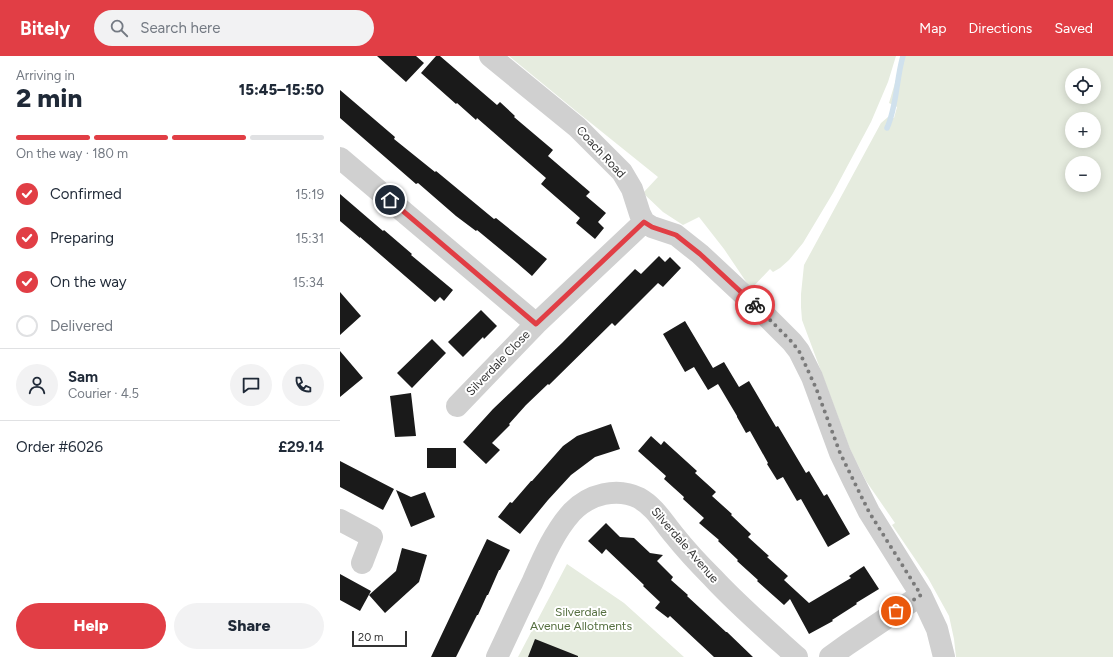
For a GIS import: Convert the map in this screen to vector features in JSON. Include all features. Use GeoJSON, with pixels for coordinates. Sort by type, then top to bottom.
{"type":"FeatureCollection","features":[{"type":"Feature","properties":{"kind":"street","name":"Coach Road"},"geometry":{"type":"LineString","coordinates":[[490,56],[577,127],[622,172],[632,189],[644,222]]}},
{"type":"Feature","properties":{"kind":"street"},"geometry":{"type":"LineString","coordinates":[[340,158],[536,324]]}},
{"type":"Feature","properties":{"kind":"street","name":"Silverdale Close"},"geometry":{"type":"LineString","coordinates":[[457,406],[536,324],[644,222]]}},
{"type":"Feature","properties":{"kind":"street"},"geometry":{"type":"LineString","coordinates":[[644,222],[652,227],[676,235],[700,254],[761,311],[799,351],[814,384],[840,453],[869,512],[921,595],[937,629],[944,657]]}},
{"type":"Feature","properties":{"kind":"street","name":"Silverdale Avenue"},"geometry":{"type":"LineString","coordinates":[[497,657],[540,565],[561,526],[573,512],[587,501],[601,495],[615,493],[626,494],[638,498],[654,509],[688,552],[713,578],[797,657]]}},
{"type":"Feature","properties":{"kind":"street"},"geometry":{"type":"LineString","coordinates":[[340,520],[372,537],[362,563]]}},
{"type":"Feature","properties":{"kind":"street"},"geometry":{"type":"LineString","coordinates":[[830,657],[921,595]]}},
{"type":"Feature","properties":{"kind":"green space"},"geometry":{"type":"Polygon","coordinates":[[[509,56],[896,56],[888,82],[871,122],[833,193],[803,243],[789,260],[780,268],[773,272],[770,269],[751,289],[724,249],[699,217],[683,225],[663,212],[643,193],[658,177],[509,56]]]}},
{"type":"Feature","properties":{"kind":"green space"},"geometry":{"type":"Polygon","coordinates":[[[903,56],[1113,56],[1113,657],[956,657],[949,616],[928,578],[892,525],[895,523],[866,481],[850,449],[802,320],[801,294],[804,265],[881,123],[888,117],[894,118],[897,107],[889,103],[903,56]]]}},
{"type":"Feature","properties":{"kind":"green space","name":"Silverdale Avenue Allotments"},"geometry":{"type":"Polygon","coordinates":[[[567,564],[624,603],[684,657],[518,657],[567,564]]]}},
{"type":"Feature","properties":{"kind":"building"},"geometry":{"type":"Polygon","coordinates":[[[377,56],[416,56],[424,63],[406,82],[377,56]]]}},
{"type":"Feature","properties":{"kind":"building"},"geometry":{"type":"Polygon","coordinates":[[[436,56],[440,56],[497,105],[500,102],[515,116],[514,117],[553,150],[548,156],[590,192],[586,196],[606,213],[598,222],[604,228],[595,239],[576,223],[580,218],[541,184],[546,178],[477,118],[476,120],[457,103],[456,104],[421,73],[436,56]]]}},
{"type":"Feature","properties":{"kind":"building"},"geometry":{"type":"Polygon","coordinates":[[[340,90],[395,137],[394,139],[435,172],[436,171],[494,219],[496,218],[547,259],[532,276],[477,230],[476,231],[456,216],[418,183],[416,184],[340,118],[340,90]]]}},
{"type":"Feature","properties":{"kind":"building"},"geometry":{"type":"Polygon","coordinates":[[[340,194],[453,290],[444,301],[440,297],[435,302],[340,221],[340,194]]]}},
{"type":"Feature","properties":{"kind":"building"},"geometry":{"type":"Polygon","coordinates":[[[659,256],[665,262],[670,257],[681,268],[663,287],[658,283],[615,326],[612,323],[549,385],[548,384],[526,405],[509,424],[510,425],[492,443],[500,450],[486,464],[463,442],[493,409],[562,343],[635,269],[641,274],[659,256]]]}},
{"type":"Feature","properties":{"kind":"building"},"geometry":{"type":"Polygon","coordinates":[[[340,292],[361,316],[340,335],[340,292]]]}},
{"type":"Feature","properties":{"kind":"building"},"geometry":{"type":"Polygon","coordinates":[[[481,310],[497,326],[484,339],[483,337],[463,357],[448,342],[481,310]]]}},
{"type":"Feature","properties":{"kind":"building"},"geometry":{"type":"Polygon","coordinates":[[[685,321],[713,368],[724,362],[739,387],[749,381],[776,427],[778,426],[806,473],[809,471],[824,496],[827,494],[850,534],[828,547],[801,499],[797,501],[783,477],[777,480],[750,431],[746,433],[718,384],[708,390],[694,367],[685,372],[663,334],[685,321]]]}},
{"type":"Feature","properties":{"kind":"building"},"geometry":{"type":"Polygon","coordinates":[[[432,339],[446,353],[412,388],[397,373],[432,339]]]}},
{"type":"Feature","properties":{"kind":"building"},"geometry":{"type":"Polygon","coordinates":[[[340,351],[363,378],[340,397],[340,351]]]}},
{"type":"Feature","properties":{"kind":"building"},"geometry":{"type":"Polygon","coordinates":[[[411,393],[416,436],[395,437],[390,396],[411,393]]]}},
{"type":"Feature","properties":{"kind":"building"},"geometry":{"type":"Polygon","coordinates":[[[611,424],[620,449],[595,457],[571,475],[520,534],[498,517],[510,502],[512,503],[563,446],[577,436],[611,424]]]}},
{"type":"Feature","properties":{"kind":"building"},"geometry":{"type":"Polygon","coordinates":[[[651,436],[661,445],[664,441],[697,471],[695,473],[716,492],[712,496],[751,534],[748,537],[788,576],[784,580],[809,603],[851,578],[849,576],[864,566],[879,589],[856,603],[857,604],[832,620],[833,621],[809,634],[790,599],[784,605],[757,581],[758,580],[718,541],[719,540],[699,523],[704,518],[664,479],[666,476],[638,451],[651,436]]]}},
{"type":"Feature","properties":{"kind":"building"},"geometry":{"type":"Polygon","coordinates":[[[427,448],[456,448],[456,468],[427,468],[427,448]]]}},
{"type":"Feature","properties":{"kind":"building"},"geometry":{"type":"Polygon","coordinates":[[[340,461],[394,489],[383,510],[340,487],[340,461]]]}},
{"type":"Feature","properties":{"kind":"building"},"geometry":{"type":"Polygon","coordinates":[[[396,490],[411,497],[425,492],[435,517],[411,527],[396,490]]]}},
{"type":"Feature","properties":{"kind":"building"},"geometry":{"type":"Polygon","coordinates":[[[606,523],[620,537],[634,538],[650,553],[663,555],[657,561],[673,577],[671,580],[753,657],[714,657],[670,616],[668,618],[655,608],[660,602],[643,586],[644,585],[606,549],[602,554],[588,541],[606,523]]]}},
{"type":"Feature","properties":{"kind":"building"},"geometry":{"type":"Polygon","coordinates":[[[487,539],[510,550],[456,657],[431,657],[487,539]]]}},
{"type":"Feature","properties":{"kind":"building"},"geometry":{"type":"Polygon","coordinates":[[[402,548],[427,555],[419,582],[385,613],[369,595],[396,571],[402,548]]]}},
{"type":"Feature","properties":{"kind":"building"},"geometry":{"type":"Polygon","coordinates":[[[340,574],[371,591],[360,611],[340,600],[340,574]]]}},
{"type":"Feature","properties":{"kind":"building"},"geometry":{"type":"Polygon","coordinates":[[[535,639],[578,656],[578,657],[528,657],[535,639]]]}},
{"type":"Feature","properties":{"kind":"waterway"},"geometry":{"type":"LineString","coordinates":[[887,128],[893,111],[903,56]]}},
{"type":"Feature","properties":{"kind":"way so far"},"geometry":{"type":"LineString","coordinates":[[755,305],[799,351],[825,410],[840,453],[869,512],[921,595],[896,611]]}},
{"type":"Feature","properties":{"kind":"route"},"geometry":{"type":"LineString","coordinates":[[390,200],[536,324],[644,222],[652,227],[676,235],[700,254],[755,305]]}}]}
